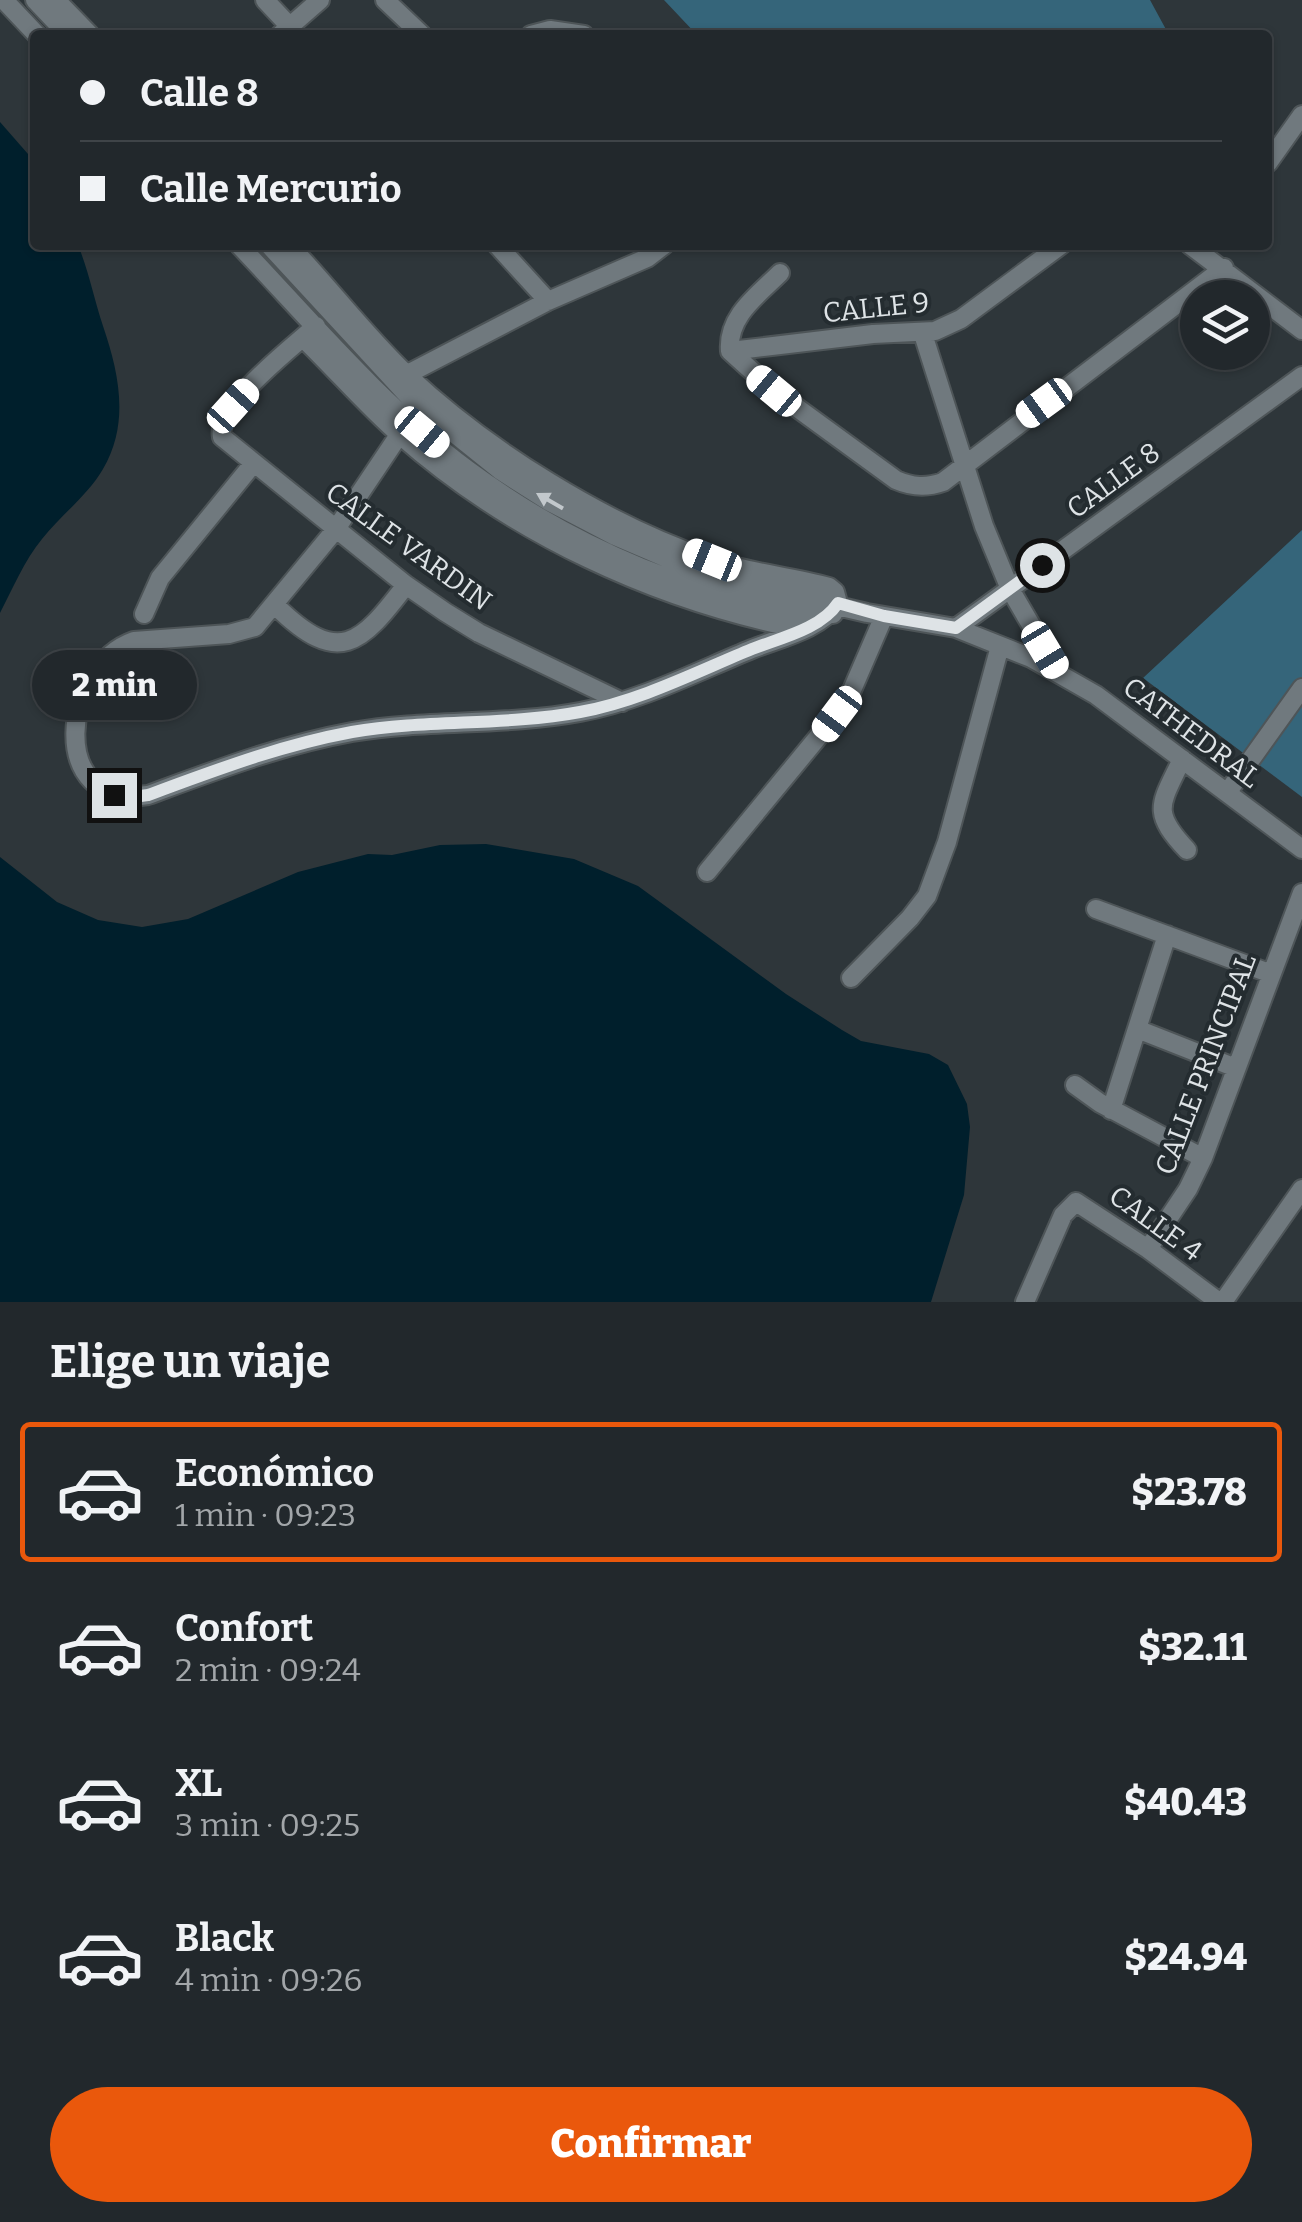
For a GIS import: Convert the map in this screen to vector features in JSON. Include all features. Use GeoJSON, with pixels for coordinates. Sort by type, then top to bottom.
{"type":"FeatureCollection","features":[{"type":"Feature","properties":{"kind":"street"},"geometry":{"type":"LineString","coordinates":[[4,0],[32,30]]}},
{"type":"Feature","properties":{"kind":"street"},"geometry":{"type":"LineString","coordinates":[[34,0],[63,30]]}},
{"type":"Feature","properties":{"kind":"street"},"geometry":{"type":"LineString","coordinates":[[56,0],[85,30]]}},
{"type":"Feature","properties":{"kind":"street"},"geometry":{"type":"LineString","coordinates":[[264,0],[287,30]]}},
{"type":"Feature","properties":{"kind":"street"},"geometry":{"type":"LineString","coordinates":[[291,30],[320,0]]}},
{"type":"Feature","properties":{"kind":"street"},"geometry":{"type":"LineString","coordinates":[[385,0],[417,30]]}},
{"type":"Feature","properties":{"kind":"street"},"geometry":{"type":"LineString","coordinates":[[1272,157],[1302,115]]}},
{"type":"Feature","properties":{"kind":"street"},"geometry":{"type":"LineString","coordinates":[[243,250],[400,434],[455,477],[569,549],[687,600],[753,620],[801,629]]}},
{"type":"Feature","properties":{"kind":"street"},"geometry":{"type":"LineString","coordinates":[[274,250],[448,428],[516,481],[615,536],[678,563],[834,609]]}},
{"type":"Feature","properties":{"kind":"street"},"geometry":{"type":"LineString","coordinates":[[293,250],[400,378],[512,457],[596,509],[712,560],[829,587],[836,592],[834,609]]}},
{"type":"Feature","properties":{"kind":"street"},"geometry":{"type":"LineString","coordinates":[[502,250],[548,301]]}},
{"type":"Feature","properties":{"kind":"street","name":"CALLE 9"},"geometry":{"type":"LineString","coordinates":[[730,351],[872,334],[922,334],[961,319],[1054,250]]}},
{"type":"Feature","properties":{"kind":"street"},"geometry":{"type":"LineString","coordinates":[[1202,250],[1302,330]]}},
{"type":"Feature","properties":{"kind":"street"},"geometry":{"type":"LineString","coordinates":[[378,391],[641,251]]}},
{"type":"Feature","properties":{"kind":"street"},"geometry":{"type":"LineString","coordinates":[[780,273],[737,318],[729,340],[730,351],[774,391],[896,480],[932,486],[943,482],[1224,268]]}},
{"type":"Feature","properties":{"kind":"street"},"geometry":{"type":"LineString","coordinates":[[310,332],[466,468],[510,498],[602,549],[734,600],[834,609]]}},
{"type":"Feature","properties":{"kind":"street","name":"CALLE VARDIN"},"geometry":{"type":"LineString","coordinates":[[310,332],[233,406],[220,429],[228,444],[406,585],[480,633],[622,702]]}},
{"type":"Feature","properties":{"kind":"street"},"geometry":{"type":"LineString","coordinates":[[922,334],[964,466],[1010,589],[1060,673]]}},
{"type":"Feature","properties":{"kind":"street","name":"CALLE 8"},"geometry":{"type":"LineString","coordinates":[[956,628],[1302,376]]}},
{"type":"Feature","properties":{"kind":"street"},"geometry":{"type":"LineString","coordinates":[[400,434],[336,529],[264,620],[246,631],[134,640],[111,653],[93,677],[75,727],[74,750],[82,769],[99,788],[126,798],[148,795],[274,749],[357,731],[516,720],[622,702],[801,629],[834,609]]}},
{"type":"Feature","properties":{"kind":"street"},"geometry":{"type":"LineString","coordinates":[[144,614],[160,578],[253,464]]}},
{"type":"Feature","properties":{"kind":"street"},"geometry":{"type":"LineString","coordinates":[[276,606],[314,636],[352,641],[378,622],[406,585]]}},
{"type":"Feature","properties":{"kind":"street","name":"CATHEDRAL"},"geometry":{"type":"LineString","coordinates":[[834,609],[956,628],[1060,673],[1096,695],[1302,848]]}},
{"type":"Feature","properties":{"kind":"street"},"geometry":{"type":"LineString","coordinates":[[707,872],[837,714],[852,690],[876,615]]}},
{"type":"Feature","properties":{"kind":"street"},"geometry":{"type":"LineString","coordinates":[[851,978],[928,896],[947,842],[1000,646]]}},
{"type":"Feature","properties":{"kind":"street"},"geometry":{"type":"LineString","coordinates":[[1227,793],[1302,688]]}},
{"type":"Feature","properties":{"kind":"street"},"geometry":{"type":"LineString","coordinates":[[1182,760],[1162,812],[1170,832],[1188,850]]}},
{"type":"Feature","properties":{"kind":"street"},"geometry":{"type":"LineString","coordinates":[[1282,833],[1302,865]]}},
{"type":"Feature","properties":{"kind":"street","name":"CALLE PRINCIPAL"},"geometry":{"type":"LineString","coordinates":[[1148,1249],[1188,1189],[1203,1158],[1302,893]]}},
{"type":"Feature","properties":{"kind":"street"},"geometry":{"type":"LineString","coordinates":[[1096,909],[1269,973]]}},
{"type":"Feature","properties":{"kind":"street"},"geometry":{"type":"LineString","coordinates":[[1111,1110],[1167,935]]}},
{"type":"Feature","properties":{"kind":"street"},"geometry":{"type":"LineString","coordinates":[[1138,1029],[1236,1068]]}},
{"type":"Feature","properties":{"kind":"street"},"geometry":{"type":"LineString","coordinates":[[1075,1085],[1111,1110],[1203,1158]]}},
{"type":"Feature","properties":{"kind":"street"},"geometry":{"type":"LineString","coordinates":[[1221,1302],[1302,1189]]}},
{"type":"Feature","properties":{"kind":"street","name":"CALLE 4"},"geometry":{"type":"LineString","coordinates":[[1026,1302],[1063,1215],[1076,1202],[1221,1302]]}},
{"type":"Feature","properties":{"kind":"shaded area"},"geometry":{"type":"Polygon","coordinates":[[[664,0],[1150,0],[1166,30],[692,30],[664,0]]]}},
{"type":"Feature","properties":{"kind":"shaded area"},"geometry":{"type":"Polygon","coordinates":[[[0,122],[30,156],[30,250],[80,250],[114,362],[119,416],[117,434],[103,469],[36,547],[0,613],[0,122]]]}},
{"type":"Feature","properties":{"kind":"shaded area"},"geometry":{"type":"Polygon","coordinates":[[[1302,530],[1302,797],[1143,678],[1302,530]]]}},
{"type":"Feature","properties":{"kind":"shaded area"},"geometry":{"type":"Polygon","coordinates":[[[486,844],[574,859],[638,886],[786,994],[861,1041],[929,1054],[948,1065],[967,1104],[970,1127],[964,1195],[931,1302],[0,1302],[0,857],[57,902],[98,920],[142,927],[188,919],[298,872],[368,854],[392,855],[440,845],[486,844]]]}},
{"type":"Feature","properties":{"kind":"route"},"geometry":{"type":"LineString","coordinates":[[114,795],[148,795],[274,749],[357,731],[516,720],[622,702],[801,629],[830,614],[838,603],[867,613],[956,628],[1042,565]]}}]}
